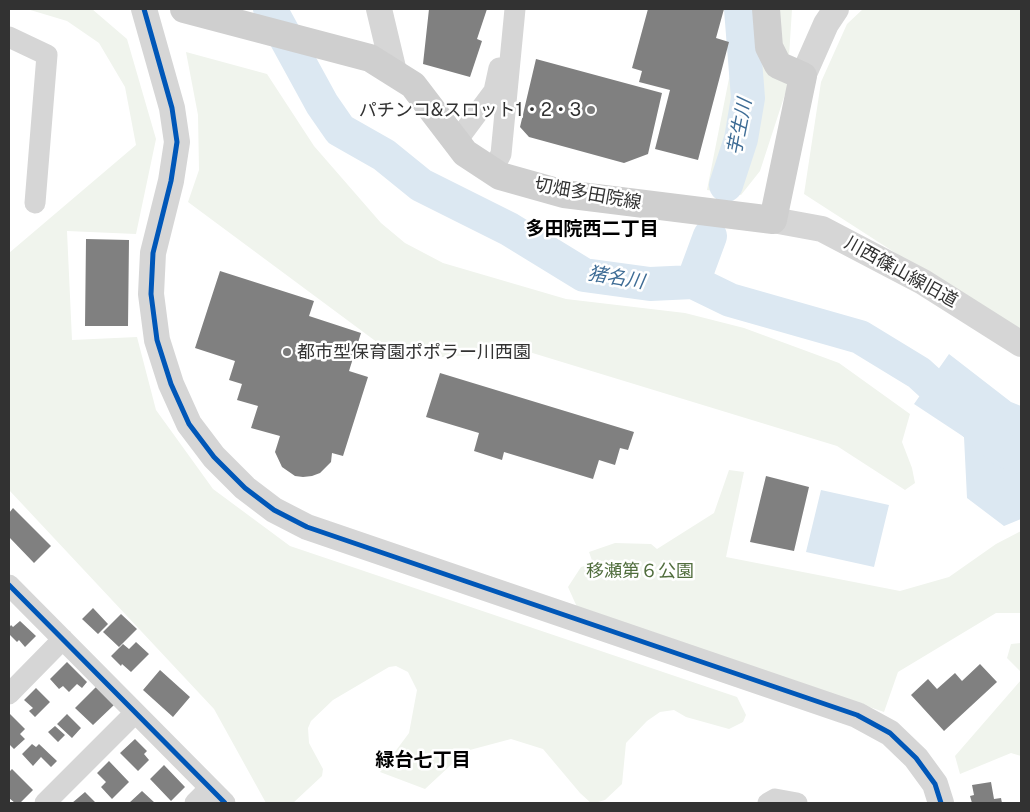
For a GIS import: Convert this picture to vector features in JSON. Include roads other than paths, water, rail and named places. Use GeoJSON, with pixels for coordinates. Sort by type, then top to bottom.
{"type":"FeatureCollection","features":[{"type":"Feature","properties":{"kind":"main road","name":"切畑多田院線"},"geometry":{"type":"LineString","coordinates":[[184,9],[370,58],[413,85],[464,153],[500,176],[564,194],[773,220]]}},
{"type":"Feature","properties":{"kind":"main road"},"geometry":{"type":"LineString","coordinates":[[766,9],[769,48],[778,65],[804,76],[773,220]]}},
{"type":"Feature","properties":{"kind":"street"},"geometry":{"type":"LineString","coordinates":[[144,9],[172,108],[177,142],[172,182],[153,254],[151,294],[157,340],[171,384],[189,424],[214,457],[245,488],[267,504],[307,527],[856,715],[890,733],[916,758],[935,784],[941,803]]}},
{"type":"Feature","properties":{"kind":"street"},"geometry":{"type":"LineString","coordinates":[[378,9],[394,72]]}},
{"type":"Feature","properties":{"kind":"street"},"geometry":{"type":"LineString","coordinates":[[456,142],[494,91],[514,9]]}},
{"type":"Feature","properties":{"kind":"street"},"geometry":{"type":"LineString","coordinates":[[492,171],[501,154],[514,9]]}},
{"type":"Feature","properties":{"kind":"street"},"geometry":{"type":"LineString","coordinates":[[804,76],[826,24],[836,9]]}},
{"type":"Feature","properties":{"kind":"street"},"geometry":{"type":"LineString","coordinates":[[9,37],[47,55],[35,203]]}},
{"type":"Feature","properties":{"kind":"street","name":"川西篠山線旧道"},"geometry":{"type":"LineString","coordinates":[[773,220],[822,229],[923,282],[1021,344]]}},
{"type":"Feature","properties":{"kind":"street"},"geometry":{"type":"LineString","coordinates":[[9,585],[225,803]]}},
{"type":"Feature","properties":{"kind":"street"},"geometry":{"type":"LineString","coordinates":[[9,694],[63,640]]}},
{"type":"Feature","properties":{"kind":"street"},"geometry":{"type":"LineString","coordinates":[[45,803],[135,713]]}},
{"type":"Feature","properties":{"kind":"street"},"geometry":{"type":"LineString","coordinates":[[195,803],[210,788]]}},
{"type":"Feature","properties":{"kind":"street"},"geometry":{"type":"LineString","coordinates":[[768,803],[775,800],[797,803]]}},
{"type":"Feature","properties":{"kind":"waterway","name":"猪名川"},"geometry":{"type":"LineString","coordinates":[[270,9],[322,104],[340,130],[384,155],[421,185],[509,229],[584,275],[650,284],[693,282],[730,300],[860,337],[919,373],[1003,450],[1021,457]]}},
{"type":"Feature","properties":{"kind":"waterway","name":"芋生川"},"geometry":{"type":"LineString","coordinates":[[726,185],[741,139],[748,98],[741,9]]}},
{"type":"Feature","properties":{"kind":"waterway","name":"芋生川"},"geometry":{"type":"LineString","coordinates":[[693,282],[710,236]]}},
{"type":"Feature","properties":{"kind":"place","name":"パチンコ&スロット1・2・3"},"geometry":{"type":"Point","coordinates":[591,110]}},
{"type":"Feature","properties":{"kind":"place","name":"都市型保育園ポポラー川西園"},"geometry":{"type":"Point","coordinates":[287,352]}},
{"type":"Feature","properties":{"kind":"district","name":"多田院西二丁目"},"geometry":{"type":"Point","coordinates":[592,229]}},
{"type":"Feature","properties":{"kind":"district","name":"緑台七丁目"},"geometry":{"type":"Point","coordinates":[423,760]}},
{"type":"Feature","properties":{"kind":"park label","name":"移瀬第６公園"},"geometry":{"type":"Point","coordinates":[640,571]}}]}
